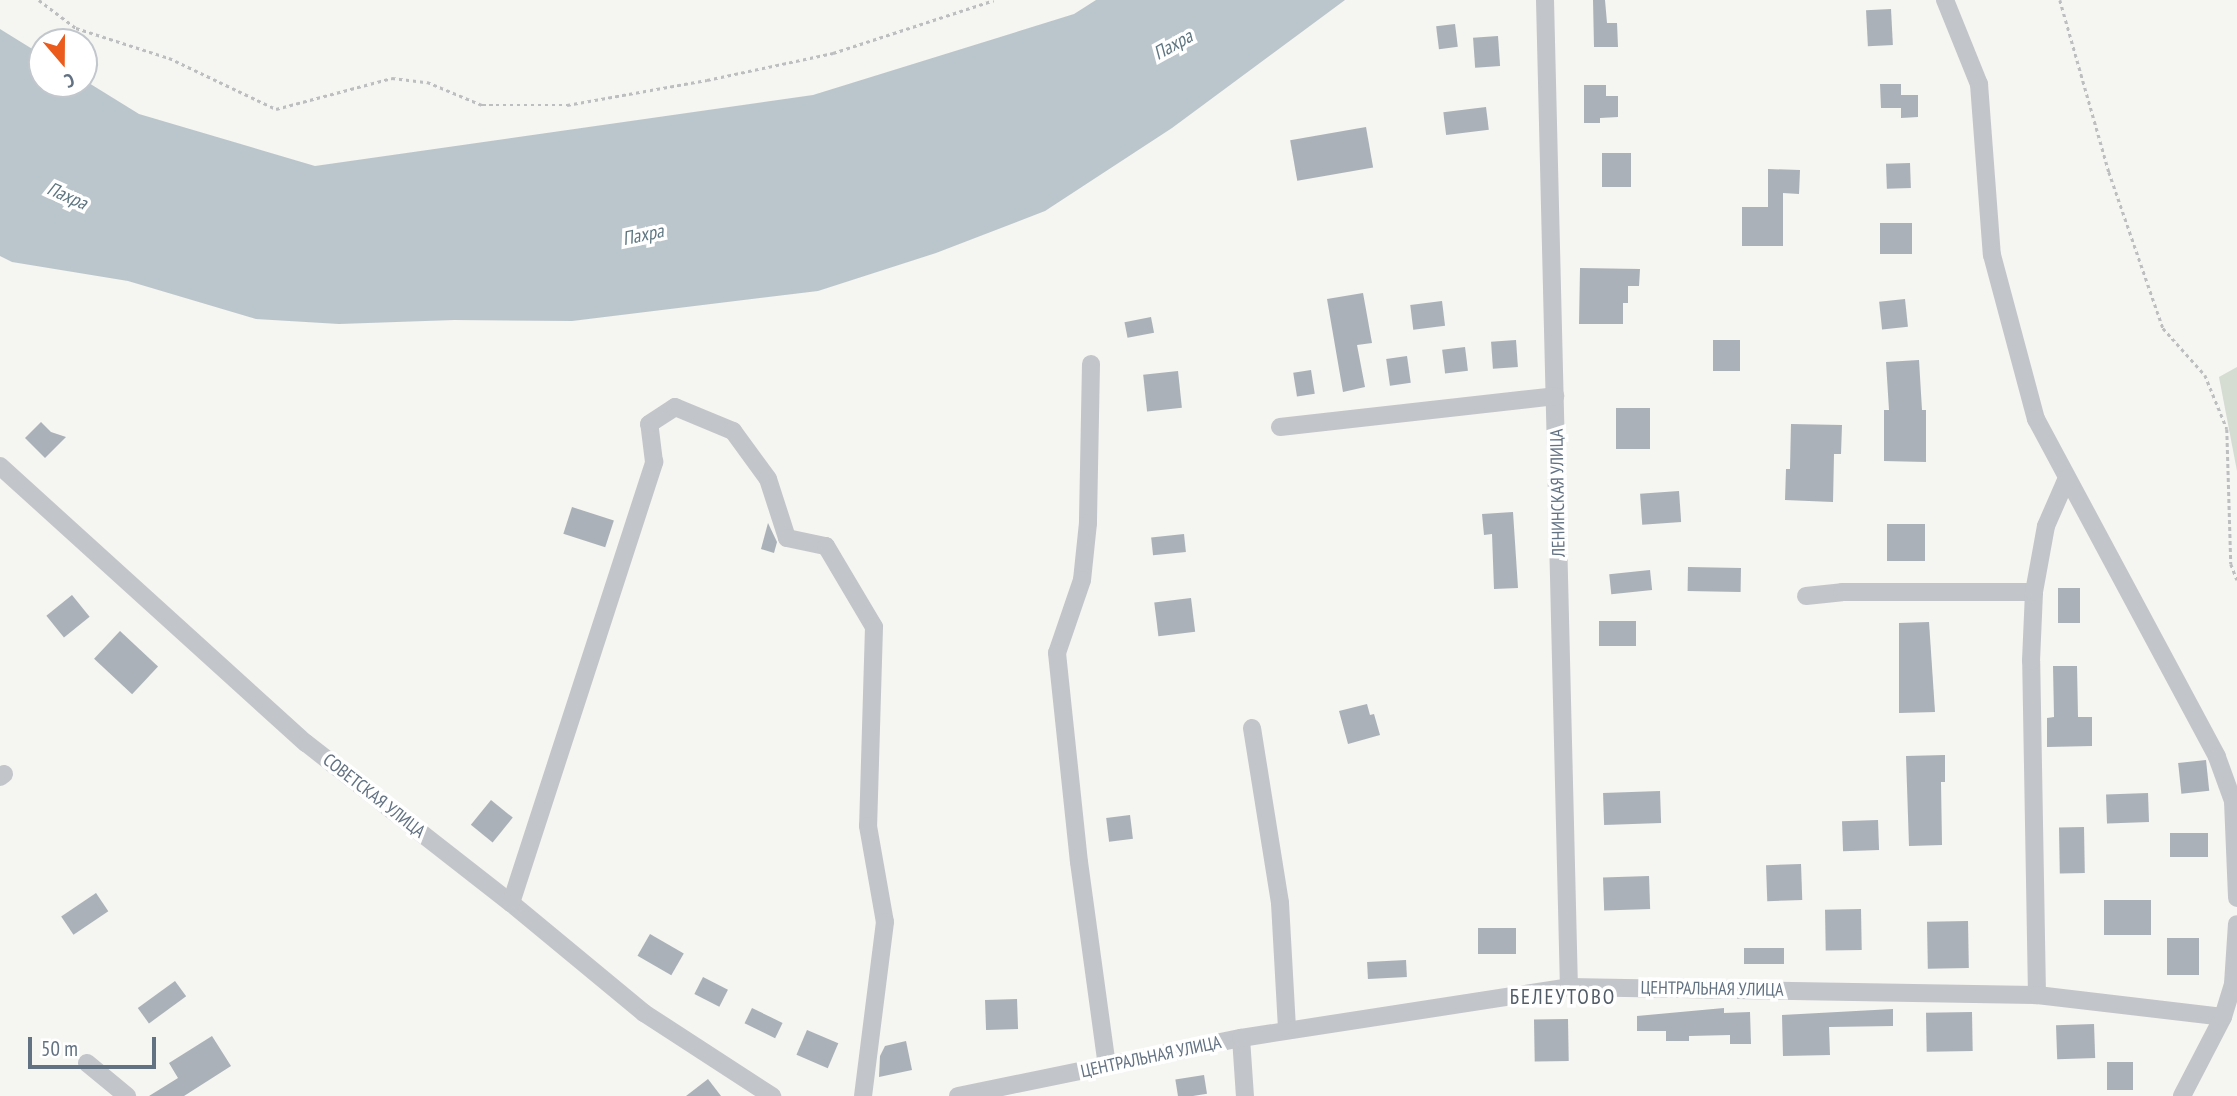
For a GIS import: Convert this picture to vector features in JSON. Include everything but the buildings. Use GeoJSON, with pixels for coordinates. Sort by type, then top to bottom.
{"type":"FeatureCollection","features":[{"type":"Feature","properties":{"kind":"street","name":"ЛЕНИНСКАЯ УЛИЦА"},"geometry":{"type":"LineString","coordinates":[[1545,0],[1569,987]]}},
{"type":"Feature","properties":{"kind":"street"},"geometry":{"type":"LineString","coordinates":[[1945,0],[1979,84],[1992,255],[2036,419],[2217,757],[2233,801],[2237,898]]}},
{"type":"Feature","properties":{"kind":"street"},"geometry":{"type":"LineString","coordinates":[[1091,364],[1088,523],[1082,579],[1058,653],[1079,862],[1107,1066]]}},
{"type":"Feature","properties":{"kind":"street"},"geometry":{"type":"LineString","coordinates":[[1280,427],[1555,396]]}},
{"type":"Feature","properties":{"kind":"street"},"geometry":{"type":"LineString","coordinates":[[511,903],[654,462],[649,424],[675,407],[733,431],[768,479],[787,538],[826,546],[874,627],[868,826],[885,922],[863,1096]]}},
{"type":"Feature","properties":{"kind":"street","name":"СОВЕТСКАЯ УЛИЦА"},"geometry":{"type":"LineString","coordinates":[[0,466],[306,743],[511,903],[644,1013],[772,1096]]}},
{"type":"Feature","properties":{"kind":"street"},"geometry":{"type":"LineString","coordinates":[[2037,995],[2031,662],[2034,592],[2046,526],[2067,478]]}},
{"type":"Feature","properties":{"kind":"street"},"geometry":{"type":"LineString","coordinates":[[1806,596],[1842,592],[2034,592]]}},
{"type":"Feature","properties":{"kind":"street"},"geometry":{"type":"LineString","coordinates":[[1252,728],[1280,904],[1287,1030]]}},
{"type":"Feature","properties":{"kind":"street"},"geometry":{"type":"LineString","coordinates":[[2182,1096],[2222,1017],[2233,984],[2237,924]]}},
{"type":"Feature","properties":{"kind":"street","name":"ЦЕНТРАЛЬНАЯ УЛИЦА"},"geometry":{"type":"LineString","coordinates":[[958,1096],[1241,1038],[1569,987],[2037,995],[2222,1017]]}},
{"type":"Feature","properties":{"kind":"street"},"geometry":{"type":"LineString","coordinates":[[1241,1038],[1245,1096]]}},
{"type":"Feature","properties":{"kind":"street"},"geometry":{"type":"LineString","coordinates":[[88,1063],[127,1096]]}},
{"type":"Feature","properties":{"kind":"path"},"geometry":{"type":"LineString","coordinates":[[39,0],[76,28],[169,58],[276,108],[392,78],[427,82],[482,105],[567,105],[707,80],[833,53],[994,0]]}},
{"type":"Feature","properties":{"kind":"path"},"geometry":{"type":"LineString","coordinates":[[2060,0],[2109,172],[2163,328],[2205,375],[2227,429],[2231,564],[2237,580]]}},
{"type":"Feature","properties":{"kind":"shaded area"},"geometry":{"type":"Polygon","coordinates":[[[2237,367],[2237,471],[2219,377],[2237,367]]]}},
{"type":"Feature","properties":{"kind":"water","name":"Пахра"},"geometry":{"type":"Polygon","coordinates":[[[1096,0],[1345,0],[1172,128],[1045,211],[936,253],[818,291],[572,321],[454,320],[339,324],[256,319],[128,281],[12,262],[0,256],[0,29],[28,46],[28,98],[98,98],[98,89],[139,114],[315,166],[813,95],[1074,14],[1096,0]]]}},
{"type":"Feature","properties":{"kind":"district","name":"БЕЛЕУТОВО"},"geometry":{"type":"Point","coordinates":[1563,997]}}]}
